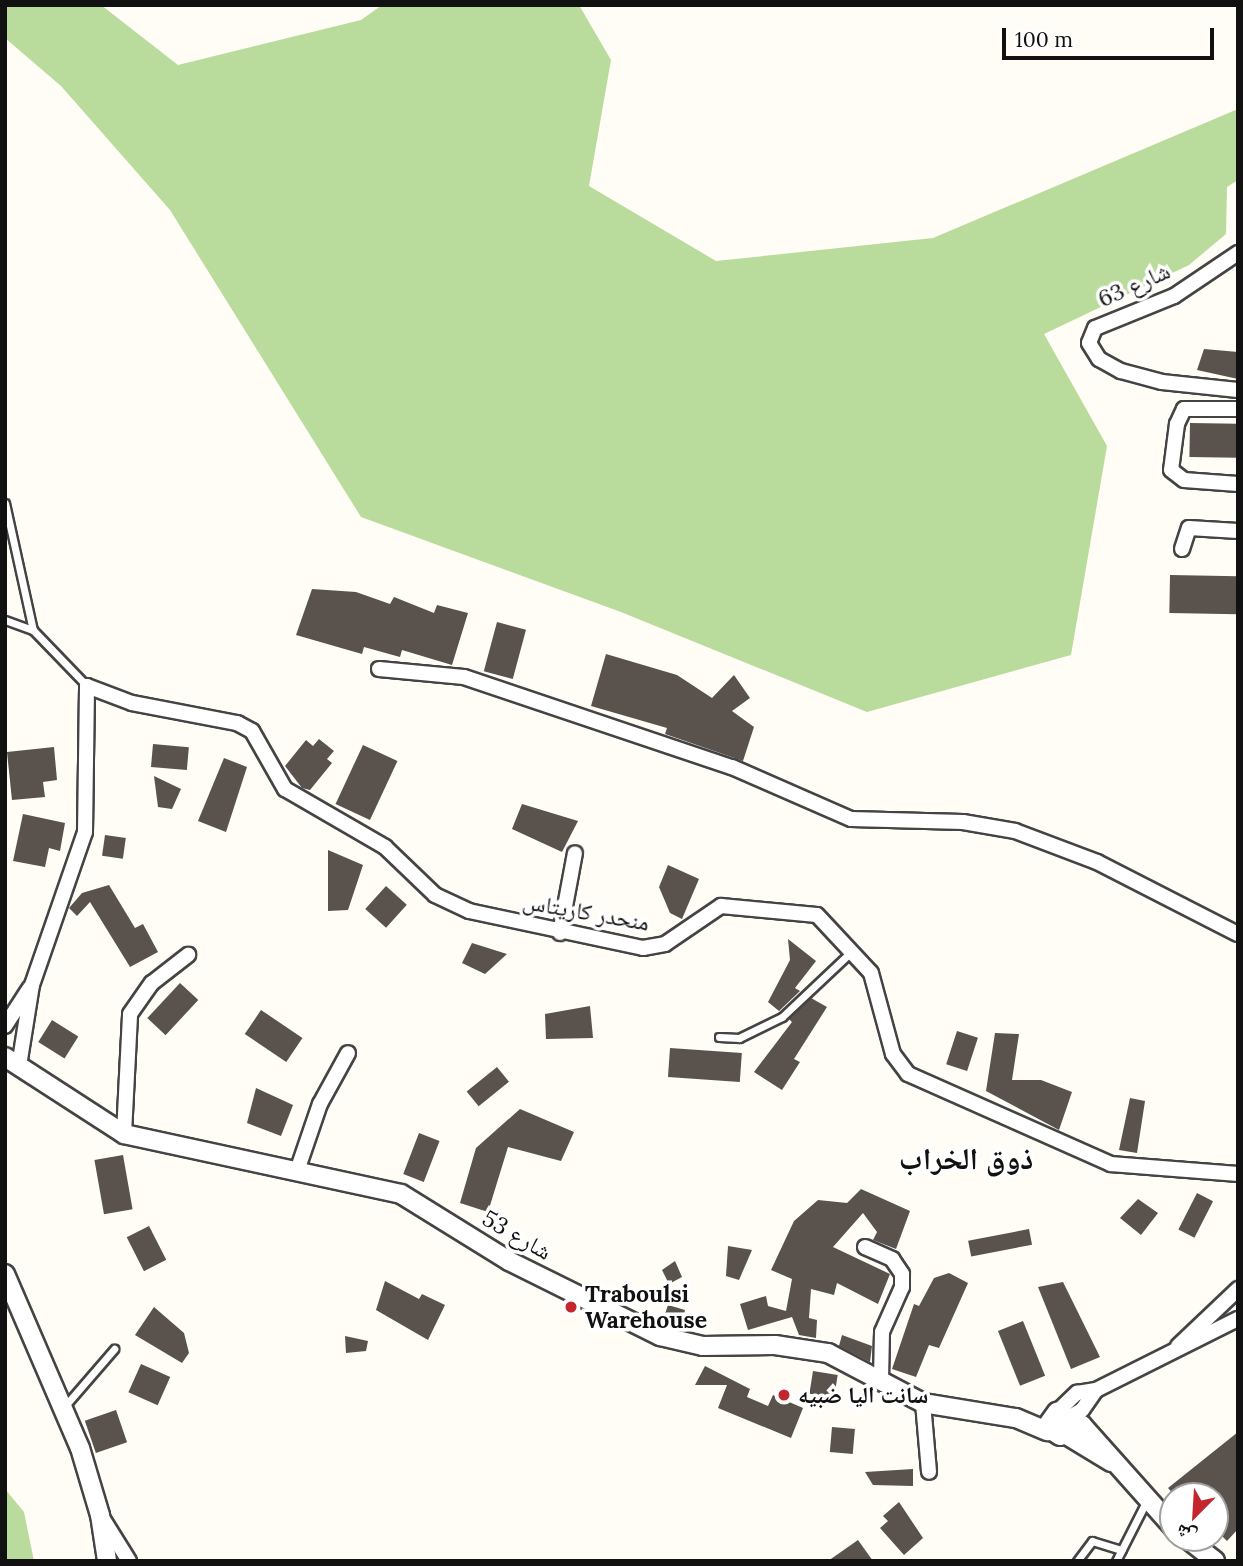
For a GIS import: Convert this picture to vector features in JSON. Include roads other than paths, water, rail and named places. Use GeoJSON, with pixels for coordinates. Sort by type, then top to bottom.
{"type":"FeatureCollection","features":[{"type":"Feature","properties":{"kind":"street","name":"شارع 63"},"geometry":{"type":"LineString","coordinates":[[1238,253],[1174,296],[1095,328],[1089,343],[1099,359],[1121,371],[1162,382],[1238,390]]}},
{"type":"Feature","properties":{"kind":"street"},"geometry":{"type":"LineString","coordinates":[[1238,409],[1184,410],[1177,424],[1171,470],[1184,480],[1238,484]]}},
{"type":"Feature","properties":{"kind":"street"},"geometry":{"type":"LineString","coordinates":[[1182,549],[1189,528],[1238,531]]}},
{"type":"Feature","properties":{"kind":"street"},"geometry":{"type":"LineString","coordinates":[[379,668],[464,677],[732,767],[863,822],[963,822],[1015,831],[1097,862],[1238,934]]}},
{"type":"Feature","properties":{"kind":"street"},"geometry":{"type":"LineString","coordinates":[[12,1061],[32,985],[85,832],[87,686]]}},
{"type":"Feature","properties":{"kind":"street","name":"منحدر كاريتاس"},"geometry":{"type":"LineString","coordinates":[[87,686],[153,709],[237,723],[258,737],[270,769],[285,789],[385,847],[445,902],[560,933],[654,948],[708,912],[746,905],[817,915],[853,951],[875,982],[893,1054],[908,1074],[1111,1164],[1238,1174]]}},
{"type":"Feature","properties":{"kind":"street"},"geometry":{"type":"LineString","coordinates":[[560,933],[575,853]]}},
{"type":"Feature","properties":{"kind":"street"},"geometry":{"type":"LineString","coordinates":[[124,1134],[130,1014],[152,982],[188,955]]}},
{"type":"Feature","properties":{"kind":"street"},"geometry":{"type":"LineString","coordinates":[[5,1026],[32,985]]}},
{"type":"Feature","properties":{"kind":"street"},"geometry":{"type":"LineString","coordinates":[[297,1171],[320,1104],[348,1053]]}},
{"type":"Feature","properties":{"kind":"street","name":"شارع 53"},"geometry":{"type":"LineString","coordinates":[[12,1061],[124,1134],[401,1194],[509,1261],[660,1336],[703,1346],[807,1348],[839,1357],[923,1403],[1016,1418],[1063,1420],[1094,1434],[1111,1462]]}},
{"type":"Feature","properties":{"kind":"street"},"geometry":{"type":"LineString","coordinates":[[865,1247],[892,1259],[902,1274],[902,1287],[882,1332],[881,1381]]}},
{"type":"Feature","properties":{"kind":"street"},"geometry":{"type":"LineString","coordinates":[[5,1274],[63,1407],[100,1515],[107,1561]]}},
{"type":"Feature","properties":{"kind":"street"},"geometry":{"type":"LineString","coordinates":[[1172,1352],[1238,1289]]}},
{"type":"Feature","properties":{"kind":"street"},"geometry":{"type":"LineString","coordinates":[[1063,1420],[1096,1390],[1238,1319]]}},
{"type":"Feature","properties":{"kind":"street"},"geometry":{"type":"LineString","coordinates":[[1063,1420],[1077,1392],[1096,1390]]}},
{"type":"Feature","properties":{"kind":"street"},"geometry":{"type":"LineString","coordinates":[[923,1403],[929,1472]]}},
{"type":"Feature","properties":{"kind":"street","name":"شارع 53"},"geometry":{"type":"LineString","coordinates":[[1063,1420],[1111,1462],[1159,1512]]}},
{"type":"Feature","properties":{"kind":"street"},"geometry":{"type":"LineString","coordinates":[[100,1515],[129,1561]]}},
{"type":"Feature","properties":{"kind":"lane"},"geometry":{"type":"LineString","coordinates":[[5,503],[33,630]]}},
{"type":"Feature","properties":{"kind":"lane"},"geometry":{"type":"LineString","coordinates":[[5,620],[33,630],[87,686]]}},
{"type":"Feature","properties":{"kind":"lane"},"geometry":{"type":"LineString","coordinates":[[719,1037],[739,1038],[782,1017],[853,951]]}},
{"type":"Feature","properties":{"kind":"lane"},"geometry":{"type":"LineString","coordinates":[[63,1407],[114,1349]]}},
{"type":"Feature","properties":{"kind":"lane"},"geometry":{"type":"LineString","coordinates":[[1116,1561],[1147,1499]]}},
{"type":"Feature","properties":{"kind":"lane"},"geometry":{"type":"LineString","coordinates":[[1077,1561],[1091,1541],[1122,1550]]}},
{"type":"Feature","properties":{"kind":"place","name":"Traboulsi Warehouse"},"geometry":{"type":"Point","coordinates":[571,1307]}},
{"type":"Feature","properties":{"kind":"place","name":"سانت اليا ضبيه"},"geometry":{"type":"Point","coordinates":[784,1395]}},
{"type":"Feature","properties":{"kind":"district","name":"ذوق الخراب"},"geometry":{"type":"Point","coordinates":[966,1158]}}]}
